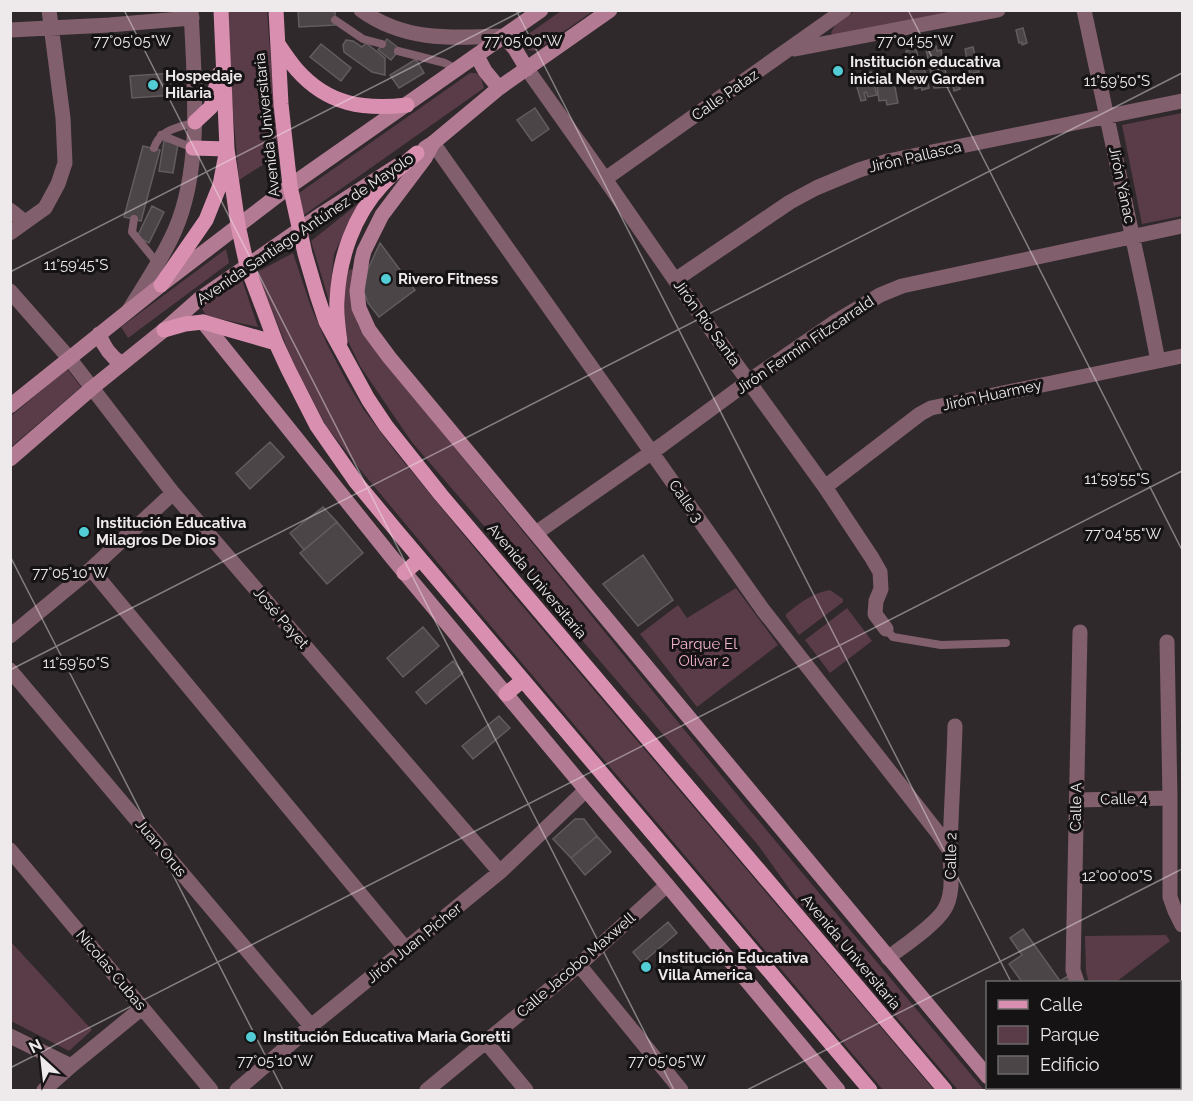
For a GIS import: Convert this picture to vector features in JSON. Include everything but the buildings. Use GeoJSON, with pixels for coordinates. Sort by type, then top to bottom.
{"type":"FeatureCollection","features":[{"type":"Feature","properties":{"kind":"main road"},"geometry":{"type":"LineString","coordinates":[[221,10],[227,150],[238,225],[247,266],[276,343],[302,398],[324,435],[356,482],[420,559],[870,1090]]}},
{"type":"Feature","properties":{"kind":"main road","name":"Avenida Universitaria"},"geometry":{"type":"LineString","coordinates":[[276,10],[281,104],[290,186],[299,230],[326,322],[368,399],[386,426],[441,495],[945,1090]]}},
{"type":"Feature","properties":{"kind":"main road"},"geometry":{"type":"LineString","coordinates":[[10,406],[129,310],[290,186],[541,10]]}},
{"type":"Feature","properties":{"kind":"main road","name":"Avenida Santiago Antúnez de Mayolo"},"geometry":{"type":"LineString","coordinates":[[10,459],[198,300],[322,214],[433,143],[499,88],[610,10]]}},
{"type":"Feature","properties":{"kind":"main road"},"geometry":{"type":"LineString","coordinates":[[504,36],[527,69]]}},
{"type":"Feature","properties":{"kind":"main road"},"geometry":{"type":"LineString","coordinates":[[278,45],[297,70],[331,97],[351,104],[388,107],[407,105]]}},
{"type":"Feature","properties":{"kind":"main road"},"geometry":{"type":"LineString","coordinates":[[195,122],[211,107],[223,53]]}},
{"type":"Feature","properties":{"kind":"main road"},"geometry":{"type":"LineString","coordinates":[[477,56],[485,71],[499,88]]}},
{"type":"Feature","properties":{"kind":"main road","name":"Avenida Universitaria"},"geometry":{"type":"LineString","coordinates":[[433,143],[425,158],[382,215],[364,251],[357,291],[359,308],[369,330],[389,357],[986,1076]]}},
{"type":"Feature","properties":{"kind":"main road"},"geometry":{"type":"LineString","coordinates":[[193,148],[227,150]]}},
{"type":"Feature","properties":{"kind":"main road"},"geometry":{"type":"LineString","coordinates":[[161,285],[206,220],[220,185],[227,150]]}},
{"type":"Feature","properties":{"kind":"main road"},"geometry":{"type":"LineString","coordinates":[[342,351],[337,301],[342,264],[353,229],[364,208],[381,186],[417,153]]}},
{"type":"Feature","properties":{"kind":"main road"},"geometry":{"type":"LineString","coordinates":[[164,330],[203,322],[276,343]]}},
{"type":"Feature","properties":{"kind":"main road"},"geometry":{"type":"LineString","coordinates":[[203,322],[404,573],[838,1090]]}},
{"type":"Feature","properties":{"kind":"main road"},"geometry":{"type":"LineString","coordinates":[[99,334],[107,351],[122,364]]}},
{"type":"Feature","properties":{"kind":"main road"},"geometry":{"type":"LineString","coordinates":[[404,573],[420,559]]}},
{"type":"Feature","properties":{"kind":"main road"},"geometry":{"type":"LineString","coordinates":[[506,694],[523,680]]}},
{"type":"Feature","properties":{"kind":"street"},"geometry":{"type":"LineString","coordinates":[[10,234],[45,208],[58,184],[65,163],[63,118],[49,10]]}},
{"type":"Feature","properties":{"kind":"street"},"geometry":{"type":"LineString","coordinates":[[361,10],[374,20],[398,30],[428,36],[449,38],[504,36]]}},
{"type":"Feature","properties":{"kind":"street","name":"Calle Pataz"},"geometry":{"type":"LineString","coordinates":[[605,179],[844,10]]}},
{"type":"Feature","properties":{"kind":"street"},"geometry":{"type":"LineString","coordinates":[[789,50],[998,10]]}},
{"type":"Feature","properties":{"kind":"street","name":"Jirón Yánac"},"geometry":{"type":"LineString","coordinates":[[1084,10],[1158,361]]}},
{"type":"Feature","properties":{"kind":"street"},"geometry":{"type":"LineString","coordinates":[[10,30],[110,25],[191,14],[195,122],[187,197],[176,230],[129,310]]}},
{"type":"Feature","properties":{"kind":"street","name":"Jirón Río Santa"},"geometry":{"type":"LineString","coordinates":[[527,69],[675,280],[825,487],[872,558],[880,572],[881,589],[876,601],[875,614],[886,629]]}},
{"type":"Feature","properties":{"kind":"street","name":"Jirón Pallasca"},"geometry":{"type":"LineString","coordinates":[[675,280],[790,202],[848,174],[888,161],[1182,101]]}},
{"type":"Feature","properties":{"kind":"street","name":"Calle 3"},"geometry":{"type":"LineString","coordinates":[[433,143],[763,610],[950,851]]}},
{"type":"Feature","properties":{"kind":"street"},"geometry":{"type":"LineString","coordinates":[[10,210],[25,222]]}},
{"type":"Feature","properties":{"kind":"street","name":"Jirón Fermín Fitzcarrald"},"geometry":{"type":"LineString","coordinates":[[536,533],[749,381],[835,322],[880,295],[902,286],[1182,226]]}},
{"type":"Feature","properties":{"kind":"street","name":"José Payet"},"geometry":{"type":"LineString","coordinates":[[10,291],[69,358],[173,493],[500,872]]}},
{"type":"Feature","properties":{"kind":"street","name":"Jirón Huarmey"},"geometry":{"type":"LineString","coordinates":[[825,487],[931,408],[1182,356]]}},
{"type":"Feature","properties":{"kind":"street"},"geometry":{"type":"LineString","coordinates":[[10,636],[91,569],[173,493]]}},
{"type":"Feature","properties":{"kind":"street"},"geometry":{"type":"LineString","coordinates":[[91,569],[406,949]]}},
{"type":"Feature","properties":{"kind":"street","name":"Calle A"},"geometry":{"type":"LineString","coordinates":[[1077,981],[1073,970],[1080,632]]}},
{"type":"Feature","properties":{"kind":"street"},"geometry":{"type":"LineString","coordinates":[[1167,642],[1170,897],[1179,918]]}},
{"type":"Feature","properties":{"kind":"street","name":"Juan Orus"},"geometry":{"type":"LineString","coordinates":[[10,670],[311,1026]]}},
{"type":"Feature","properties":{"kind":"street","name":"Calle 2"},"geometry":{"type":"LineString","coordinates":[[888,958],[935,921],[947,905],[951,891],[950,851],[955,726]]}},
{"type":"Feature","properties":{"kind":"street","name":"Jirón Juan Picher"},"geometry":{"type":"LineString","coordinates":[[237,1090],[311,1026],[500,872],[586,790]]}},
{"type":"Feature","properties":{"kind":"street","name":"Calle 4"},"geometry":{"type":"LineString","coordinates":[[1077,800],[1170,798]]}},
{"type":"Feature","properties":{"kind":"street","name":"Nicolas Cubas"},"geometry":{"type":"LineString","coordinates":[[10,850],[210,1090]]}},
{"type":"Feature","properties":{"kind":"street","name":"Calle Jacobo Maxwell"},"geometry":{"type":"LineString","coordinates":[[427,1090],[579,965],[667,885]]}},
{"type":"Feature","properties":{"kind":"street"},"geometry":{"type":"LineString","coordinates":[[579,965],[681,1090]]}},
{"type":"Feature","properties":{"kind":"street"},"geometry":{"type":"LineString","coordinates":[[44,1090],[142,1008]]}},
{"type":"Feature","properties":{"kind":"street"},"geometry":{"type":"LineString","coordinates":[[10,1036],[71,1066]]}},
{"type":"Feature","properties":{"kind":"street"},"geometry":{"type":"LineString","coordinates":[[486,1042],[526,1090]]}},
{"type":"Feature","properties":{"kind":"lane"},"geometry":{"type":"LineString","coordinates":[[335,20],[363,39],[382,44]]}},
{"type":"Feature","properties":{"kind":"lane"},"geometry":{"type":"LineString","coordinates":[[398,51],[445,63],[457,69]]}},
{"type":"Feature","properties":{"kind":"lane"},"geometry":{"type":"LineString","coordinates":[[154,148],[156,140],[161,135],[195,122]]}},
{"type":"Feature","properties":{"kind":"lane"},"geometry":{"type":"LineString","coordinates":[[161,135],[193,148]]}},
{"type":"Feature","properties":{"kind":"lane"},"geometry":{"type":"LineString","coordinates":[[134,219],[132,232],[158,264]]}},
{"type":"Feature","properties":{"kind":"lane"},"geometry":{"type":"LineString","coordinates":[[886,629],[893,637],[940,645],[1006,643]]}},
{"type":"Feature","properties":{"kind":"green space"},"geometry":{"type":"Polygon","coordinates":[[[227,11],[267,11],[278,155],[239,180],[233,112],[227,11]]]}},
{"type":"Feature","properties":{"kind":"green space"},"geometry":{"type":"Polygon","coordinates":[[[561,11],[593,11],[536,51],[528,50],[524,43],[527,35],[561,11]]]}},
{"type":"Feature","properties":{"kind":"green space"},"geometry":{"type":"Polygon","coordinates":[[[855,11],[968,11],[837,37],[831,33],[835,25],[855,11]]]}},
{"type":"Feature","properties":{"kind":"green space"},"geometry":{"type":"Polygon","coordinates":[[[470,73],[476,73],[481,78],[484,88],[304,215],[299,193],[470,73]]]}},
{"type":"Feature","properties":{"kind":"green space"},"geometry":{"type":"Polygon","coordinates":[[[1182,113],[1182,216],[1142,224],[1122,125],[1182,113]]]}},
{"type":"Feature","properties":{"kind":"green space"},"geometry":{"type":"Polygon","coordinates":[[[369,195],[353,215],[334,254],[329,301],[311,241],[369,195]]]}},
{"type":"Feature","properties":{"kind":"green space"},"geometry":{"type":"Polygon","coordinates":[[[226,249],[229,263],[128,338],[121,327],[226,249]]]}},
{"type":"Feature","properties":{"kind":"green space"},"geometry":{"type":"Polygon","coordinates":[[[293,253],[311,307],[327,344],[364,410],[394,450],[503,583],[934,1090],[883,1090],[473,605],[326,426],[293,363],[257,272],[293,253]]]}},
{"type":"Feature","properties":{"kind":"green space"},"geometry":{"type":"Polygon","coordinates":[[[354,269],[353,309],[358,325],[379,355],[748,808],[984,1090],[958,1090],[795,897],[758,845],[411,441],[360,366],[347,339],[345,283],[349,270],[354,269]]]}},
{"type":"Feature","properties":{"kind":"green space"},"geometry":{"type":"Polygon","coordinates":[[[241,277],[258,327],[210,317],[202,309],[207,302],[241,277]]]}},
{"type":"Feature","properties":{"kind":"green space"},"geometry":{"type":"Polygon","coordinates":[[[67,369],[81,387],[11,447],[11,416],[67,369]]]}},
{"type":"Feature","properties":{"kind":"green space","name":"Parque El Olivar 2"},"geometry":{"type":"Polygon","coordinates":[[[736,588],[778,645],[697,707],[640,634],[678,605],[687,618],[736,588]]]}},
{"type":"Feature","properties":{"kind":"green space"},"geometry":{"type":"Polygon","coordinates":[[[830,590],[843,599],[843,602],[799,635],[786,614],[812,596],[830,590]]]}},
{"type":"Feature","properties":{"kind":"green space"},"geometry":{"type":"Polygon","coordinates":[[[847,608],[872,641],[830,673],[805,640],[847,608]]]}},
{"type":"Feature","properties":{"kind":"green space"},"geometry":{"type":"Polygon","coordinates":[[[1166,935],[1170,941],[1117,981],[1089,981],[1086,972],[1085,936],[1166,935]]]}},
{"type":"Feature","properties":{"kind":"green space"},"geometry":{"type":"Polygon","coordinates":[[[11,942],[92,1030],[69,1051],[11,1021],[11,942]]]}},
{"type":"Feature","properties":{"kind":"place","name":"Institución educativa inicial New Garden"},"geometry":{"type":"Point","coordinates":[838,71]}},
{"type":"Feature","properties":{"kind":"place","name":"Hospedaje Hilaria"},"geometry":{"type":"Point","coordinates":[153,85]}},
{"type":"Feature","properties":{"kind":"place","name":"Rivero Fitness"},"geometry":{"type":"Point","coordinates":[386,279]}},
{"type":"Feature","properties":{"kind":"place","name":"Institución Educativa Milagros De Dios"},"geometry":{"type":"Point","coordinates":[84,532]}},
{"type":"Feature","properties":{"kind":"place","name":"Institución Educativa Villa America"},"geometry":{"type":"Point","coordinates":[646,967]}},
{"type":"Feature","properties":{"kind":"place","name":"Institución Educativa Maria Goretti"},"geometry":{"type":"Point","coordinates":[251,1037]}}]}
